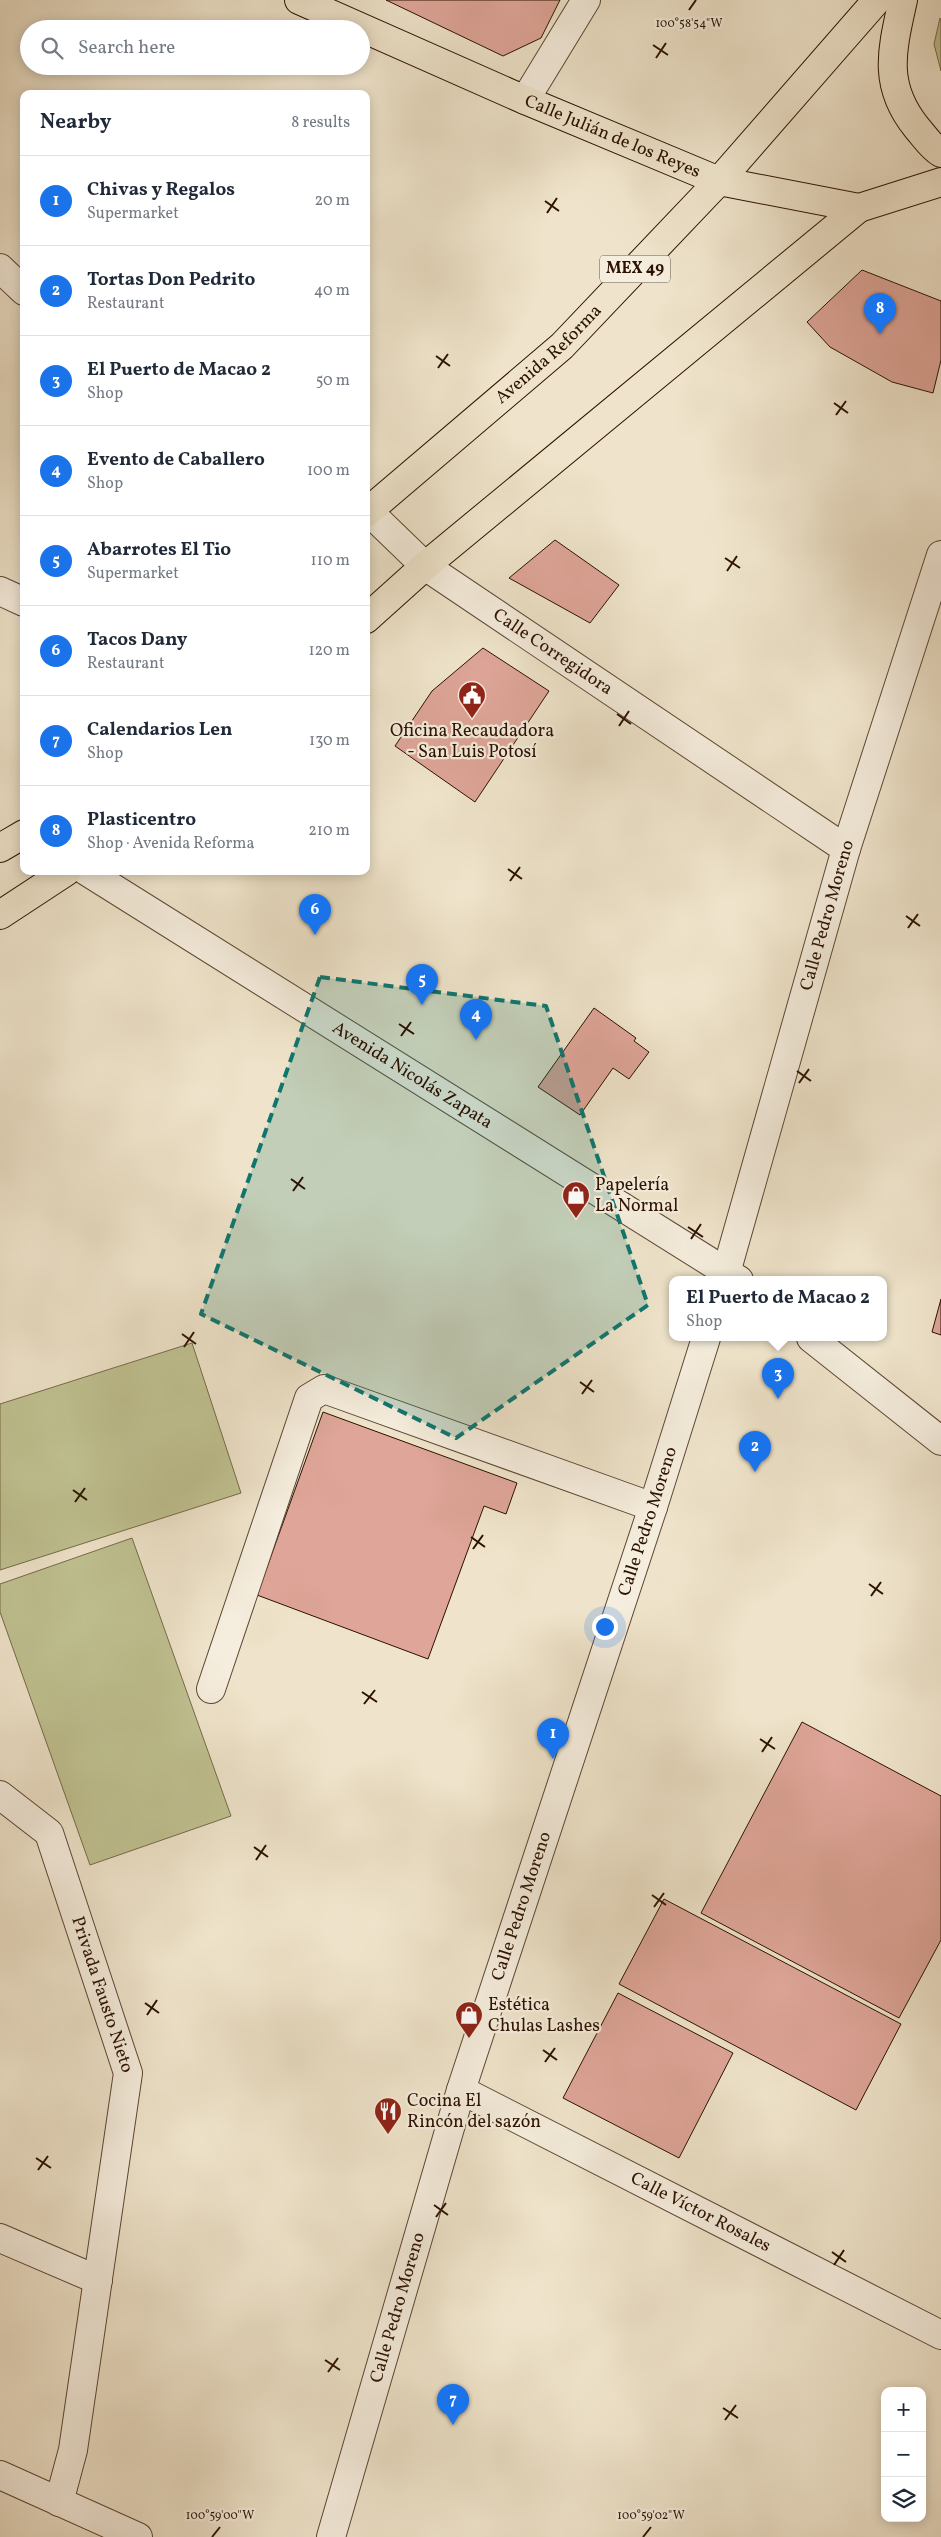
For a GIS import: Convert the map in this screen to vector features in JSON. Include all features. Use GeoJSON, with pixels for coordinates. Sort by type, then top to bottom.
{"type":"FeatureCollection","features":[{"type":"Feature","properties":{"kind":"main road","name":"Calle Julián de los Reyes"},"geometry":{"type":"LineString","coordinates":[[299,0],[344,20]]}},
{"type":"Feature","properties":{"kind":"main road","name":"Avenida Reforma"},"geometry":{"type":"LineString","coordinates":[[370,508],[562,346],[719,181],[877,0]]}},
{"type":"Feature","properties":{"kind":"main road"},"geometry":{"type":"LineString","coordinates":[[903,0],[892,49],[895,93],[907,116],[934,149],[941,153]]}},
{"type":"Feature","properties":{"kind":"main road","name":"Calle Julián de los Reyes"},"geometry":{"type":"LineString","coordinates":[[370,31],[525,100],[719,181],[859,208],[941,182]]}},
{"type":"Feature","properties":{"kind":"main road"},"geometry":{"type":"LineString","coordinates":[[370,615],[425,566],[859,208]]}},
{"type":"Feature","properties":{"kind":"main road"},"geometry":{"type":"LineString","coordinates":[[0,848],[20,836]]}},
{"type":"Feature","properties":{"kind":"main road"},"geometry":{"type":"LineString","coordinates":[[0,915],[61,875]]}},
{"type":"Feature","properties":{"kind":"street"},"geometry":{"type":"LineString","coordinates":[[525,100],[586,0]]}},
{"type":"Feature","properties":{"kind":"street"},"geometry":{"type":"LineString","coordinates":[[0,268],[20,287]]}},
{"type":"Feature","properties":{"kind":"street","name":"Calle Corregidora"},"geometry":{"type":"LineString","coordinates":[[370,514],[425,566],[846,849]]}},
{"type":"Feature","properties":{"kind":"street","name":"Calle Pedro Moreno"},"geometry":{"type":"LineString","coordinates":[[730,1276],[846,849],[941,555]]}},
{"type":"Feature","properties":{"kind":"street"},"geometry":{"type":"LineString","coordinates":[[0,591],[20,600]]}},
{"type":"Feature","properties":{"kind":"street","name":"Avenida Nicolás Zapata"},"geometry":{"type":"LineString","coordinates":[[92,875],[728,1276]]}},
{"type":"Feature","properties":{"kind":"street","name":"Calle Pedro Moreno"},"geometry":{"type":"LineString","coordinates":[[331,2537],[461,2090],[653,1507],[705,1341]]}},
{"type":"Feature","properties":{"kind":"street"},"geometry":{"type":"LineString","coordinates":[[815,1341],[941,1441]]}},
{"type":"Feature","properties":{"kind":"street"},"geometry":{"type":"LineString","coordinates":[[211,1689],[309,1398],[324,1389],[653,1507]]}},
{"type":"Feature","properties":{"kind":"street","name":"Privada Fausto Nieto"},"geometry":{"type":"LineString","coordinates":[[0,1795],[49,1833],[128,2073],[73,2450],[59,2502]]}},
{"type":"Feature","properties":{"kind":"street","name":"Calle Víctor Rosales"},"geometry":{"type":"LineString","coordinates":[[461,2090],[941,2335]]}},
{"type":"Feature","properties":{"kind":"street"},"geometry":{"type":"LineString","coordinates":[[0,2238],[98,2280]]}},
{"type":"Feature","properties":{"kind":"street"},"geometry":{"type":"LineString","coordinates":[[0,2475],[138,2537]]}},
{"type":"Feature","properties":{"kind":"highlighted area"},"geometry":{"type":"Polygon","coordinates":[[[320,977],[546,1006],[648,1305],[456,1438],[201,1314],[320,977]]]}},
{"type":"Feature","properties":{"kind":"green space"},"geometry":{"type":"Polygon","coordinates":[[[940,18],[941,20],[941,71],[934,44],[940,18]]]}},
{"type":"Feature","properties":{"kind":"green space"},"geometry":{"type":"Polygon","coordinates":[[[192,1343],[241,1493],[0,1570],[0,1404],[192,1343]]]}},
{"type":"Feature","properties":{"kind":"green space"},"geometry":{"type":"Polygon","coordinates":[[[132,1538],[231,1816],[90,1865],[0,1612],[0,1584],[132,1538]]]}},
{"type":"Feature","properties":{"kind":"building"},"geometry":{"type":"Polygon","coordinates":[[[386,0],[560,0],[541,38],[503,56],[386,0]]]}},
{"type":"Feature","properties":{"kind":"building"},"geometry":{"type":"Polygon","coordinates":[[[862,270],[941,301],[941,360],[933,393],[892,382],[830,347],[807,322],[862,270]]]}},
{"type":"Feature","properties":{"kind":"building"},"geometry":{"type":"Polygon","coordinates":[[[555,540],[619,585],[590,623],[509,578],[555,540]]]}},
{"type":"Feature","properties":{"kind":"building","name":"Oficina Recaudadora - San Luis Potosí"},"geometry":{"type":"Polygon","coordinates":[[[483,648],[549,691],[475,802],[395,746],[432,691],[483,648]]]}},
{"type":"Feature","properties":{"kind":"building"},"geometry":{"type":"Polygon","coordinates":[[[594,1008],[636,1038],[634,1041],[649,1052],[629,1079],[613,1068],[580,1115],[538,1087],[594,1008]]]}},
{"type":"Feature","properties":{"kind":"building"},"geometry":{"type":"Polygon","coordinates":[[[941,1299],[941,1335],[932,1332],[941,1299]]]}},
{"type":"Feature","properties":{"kind":"building"},"geometry":{"type":"Polygon","coordinates":[[[323,1412],[517,1483],[506,1514],[484,1506],[428,1659],[257,1595],[323,1412]]]}},
{"type":"Feature","properties":{"kind":"building"},"geometry":{"type":"Polygon","coordinates":[[[802,1722],[941,1796],[941,1940],[899,2018],[701,1913],[802,1722]]]}},
{"type":"Feature","properties":{"kind":"building"},"geometry":{"type":"Polygon","coordinates":[[[664,1899],[901,2024],[856,2110],[619,1984],[664,1899]]]}},
{"type":"Feature","properties":{"kind":"building"},"geometry":{"type":"Polygon","coordinates":[[[618,1993],[733,2053],[679,2158],[563,2098],[618,1993]]]}},
{"type":"Feature","properties":{"kind":"place","name":"Plasticentro"},"geometry":{"type":"Point","coordinates":[880,334]}},
{"type":"Feature","properties":{"kind":"place","name":"Oficina Recaudadora - San Luis Potosí"},"geometry":{"type":"Point","coordinates":[472,719]}},
{"type":"Feature","properties":{"kind":"place","name":"Tacos Dany"},"geometry":{"type":"Point","coordinates":[315,935]}},
{"type":"Feature","properties":{"kind":"place","name":"Abarrotes El Tio"},"geometry":{"type":"Point","coordinates":[422,1005]}},
{"type":"Feature","properties":{"kind":"place","name":"Evento de Caballero"},"geometry":{"type":"Point","coordinates":[476,1040]}},
{"type":"Feature","properties":{"kind":"place","name":"Papelería La Normal"},"geometry":{"type":"Point","coordinates":[576,1219]}},
{"type":"Feature","properties":{"kind":"place","name":"El Puerto de Macao 2"},"geometry":{"type":"Point","coordinates":[778,1399]}},
{"type":"Feature","properties":{"kind":"place","name":"Tortas Don Pedrito"},"geometry":{"type":"Point","coordinates":[755,1472]}},
{"type":"Feature","properties":{"kind":"place","name":"Chivas y Regalos"},"geometry":{"type":"Point","coordinates":[553,1759]}},
{"type":"Feature","properties":{"kind":"place","name":"Estética Chulas Lashes"},"geometry":{"type":"Point","coordinates":[469,2039]}},
{"type":"Feature","properties":{"kind":"place","name":"Cocina El Rincón del sazón"},"geometry":{"type":"Point","coordinates":[388,2135]}},
{"type":"Feature","properties":{"kind":"place","name":"Calendarios Len"},"geometry":{"type":"Point","coordinates":[453,2425]}}]}
